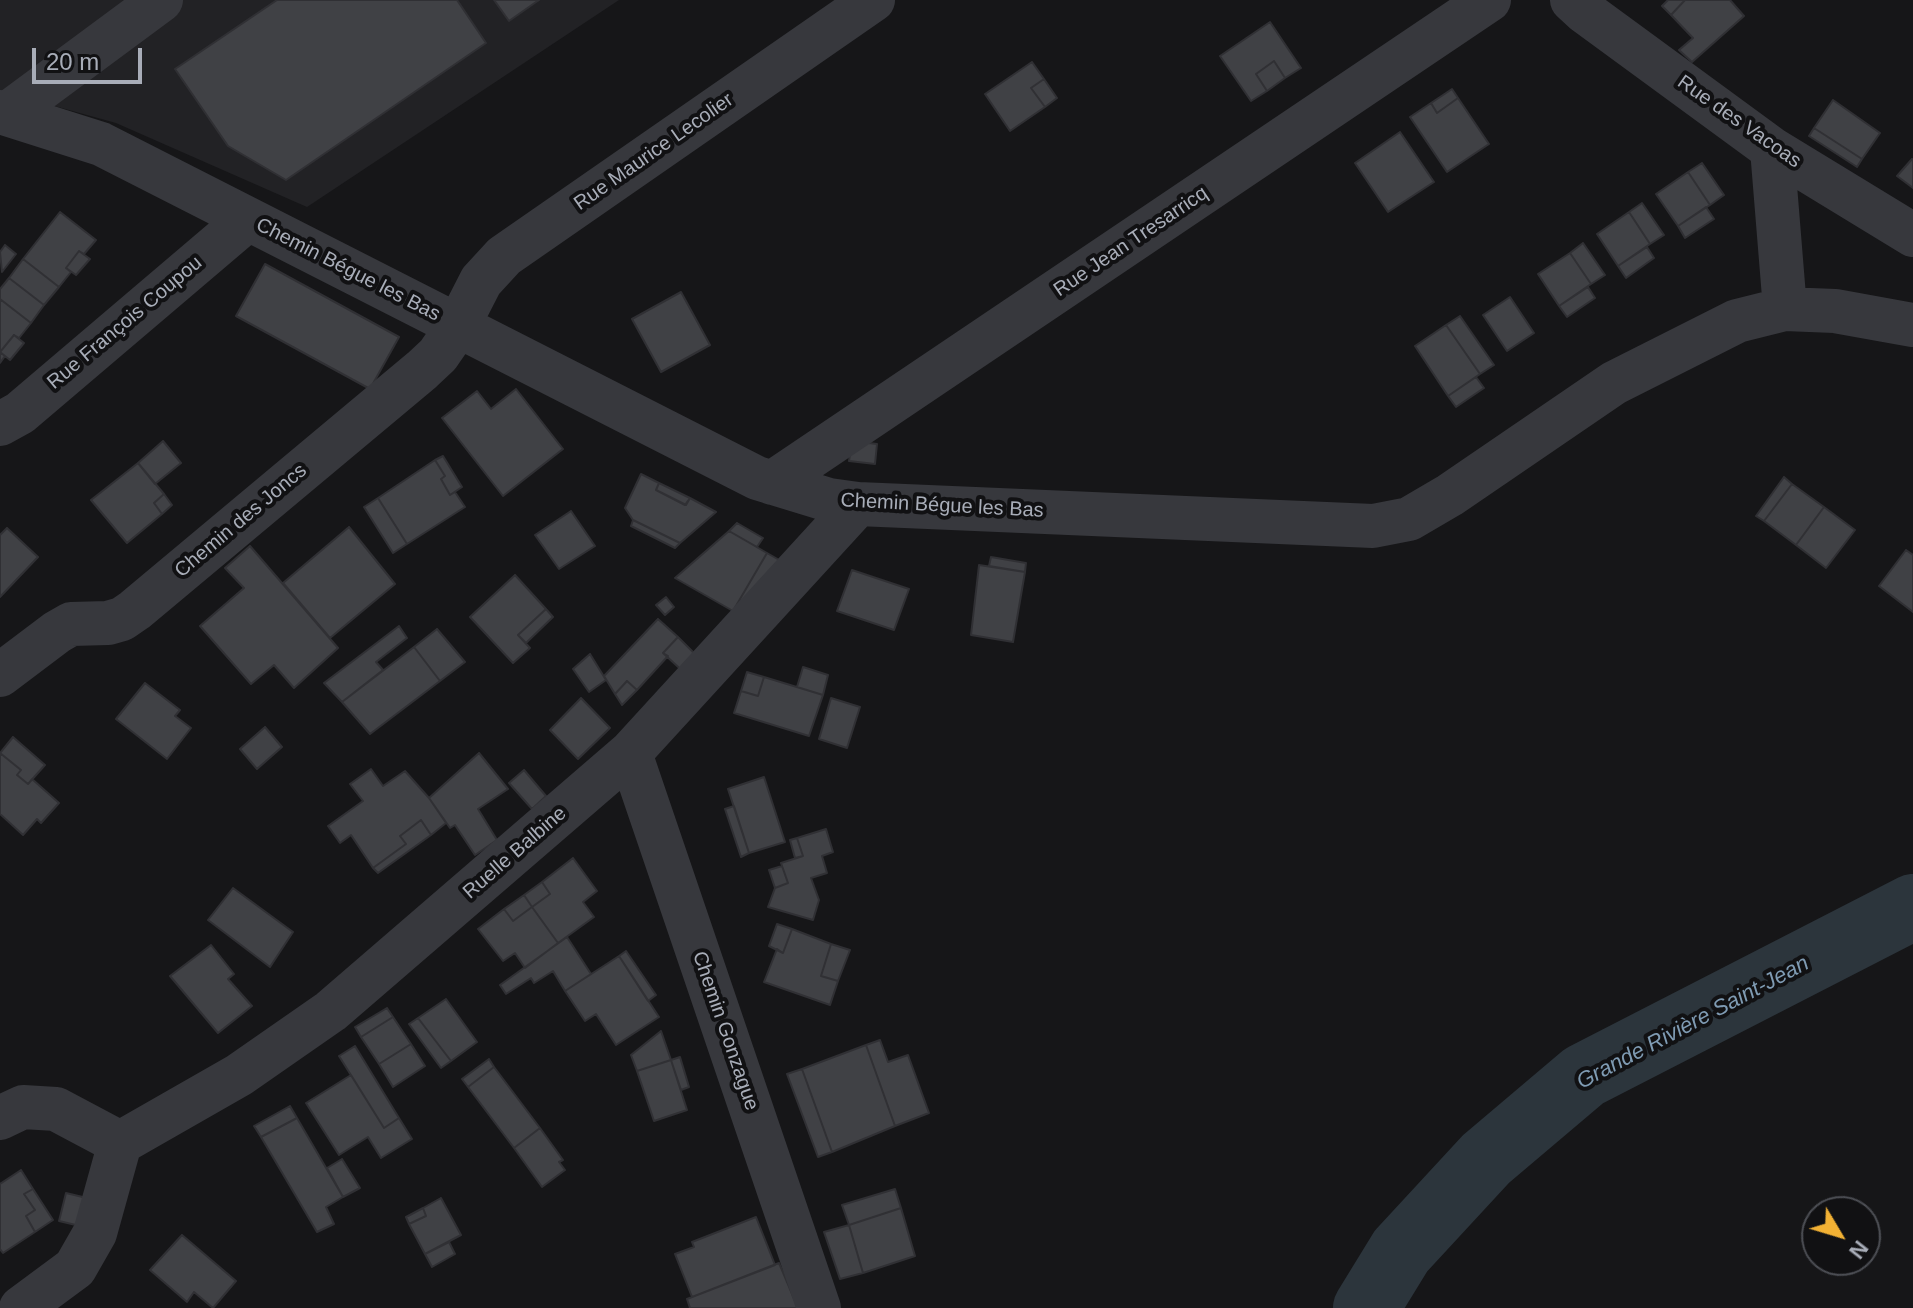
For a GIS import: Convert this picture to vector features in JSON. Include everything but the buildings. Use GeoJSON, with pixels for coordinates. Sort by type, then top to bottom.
{"type":"FeatureCollection","features":[{"type":"Feature","properties":{"kind":"street"},"geometry":{"type":"LineString","coordinates":[[3,113],[161,0]]}},
{"type":"Feature","properties":{"kind":"street","name":"Rue Maurice Lecolier"},"geometry":{"type":"LineString","coordinates":[[458,326],[481,281],[504,256],[873,0]]}},
{"type":"Feature","properties":{"kind":"street","name":"Rue Jean Tresarricq"},"geometry":{"type":"LineString","coordinates":[[772,483],[1489,0]]}},
{"type":"Feature","properties":{"kind":"street","name":"Rue des Vacoas"},"geometry":{"type":"LineString","coordinates":[[1587,4],[1772,149],[1913,235]]}},
{"type":"Feature","properties":{"kind":"street","name":"Chemin Bégue les Bas"},"geometry":{"type":"LineString","coordinates":[[3,113],[101,144],[743,472],[829,500],[858,504],[1373,526],[1409,519],[1450,495],[1614,383],[1737,321],[1785,309],[1835,311],[1913,325]]}},
{"type":"Feature","properties":{"kind":"street"},"geometry":{"type":"LineString","coordinates":[[1772,149],[1785,309]]}},
{"type":"Feature","properties":{"kind":"street","name":"Rue François Coupou"},"geometry":{"type":"LineString","coordinates":[[0,424],[20,413],[248,219]]}},
{"type":"Feature","properties":{"kind":"street","name":"Chemin des Joncs"},"geometry":{"type":"LineString","coordinates":[[0,675],[71,624],[108,623],[122,619],[135,610],[422,370],[438,355],[458,326]]}},
{"type":"Feature","properties":{"kind":"street","name":"Ruelle Balbine"},"geometry":{"type":"LineString","coordinates":[[120,1143],[239,1075],[331,1011],[630,753],[858,504]]}},
{"type":"Feature","properties":{"kind":"street","name":"Chemin Gonzague"},"geometry":{"type":"LineString","coordinates":[[630,753],[819,1308]]}},
{"type":"Feature","properties":{"kind":"street"},"geometry":{"type":"LineString","coordinates":[[0,1118],[23,1107],[56,1109],[120,1143],[95,1233],[75,1268],[21,1308]]}},
{"type":"Feature","properties":{"kind":"shaded area"},"geometry":{"type":"Polygon","coordinates":[[[0,0],[619,0],[307,207],[116,123],[0,91],[0,0]]]}},
{"type":"Feature","properties":{"kind":"waterway","name":"Grande Rivière Saint-Jean"},"geometry":{"type":"LineString","coordinates":[[1366,1308],[1401,1251],[1486,1159],[1584,1076],[1913,907]]}}]}
